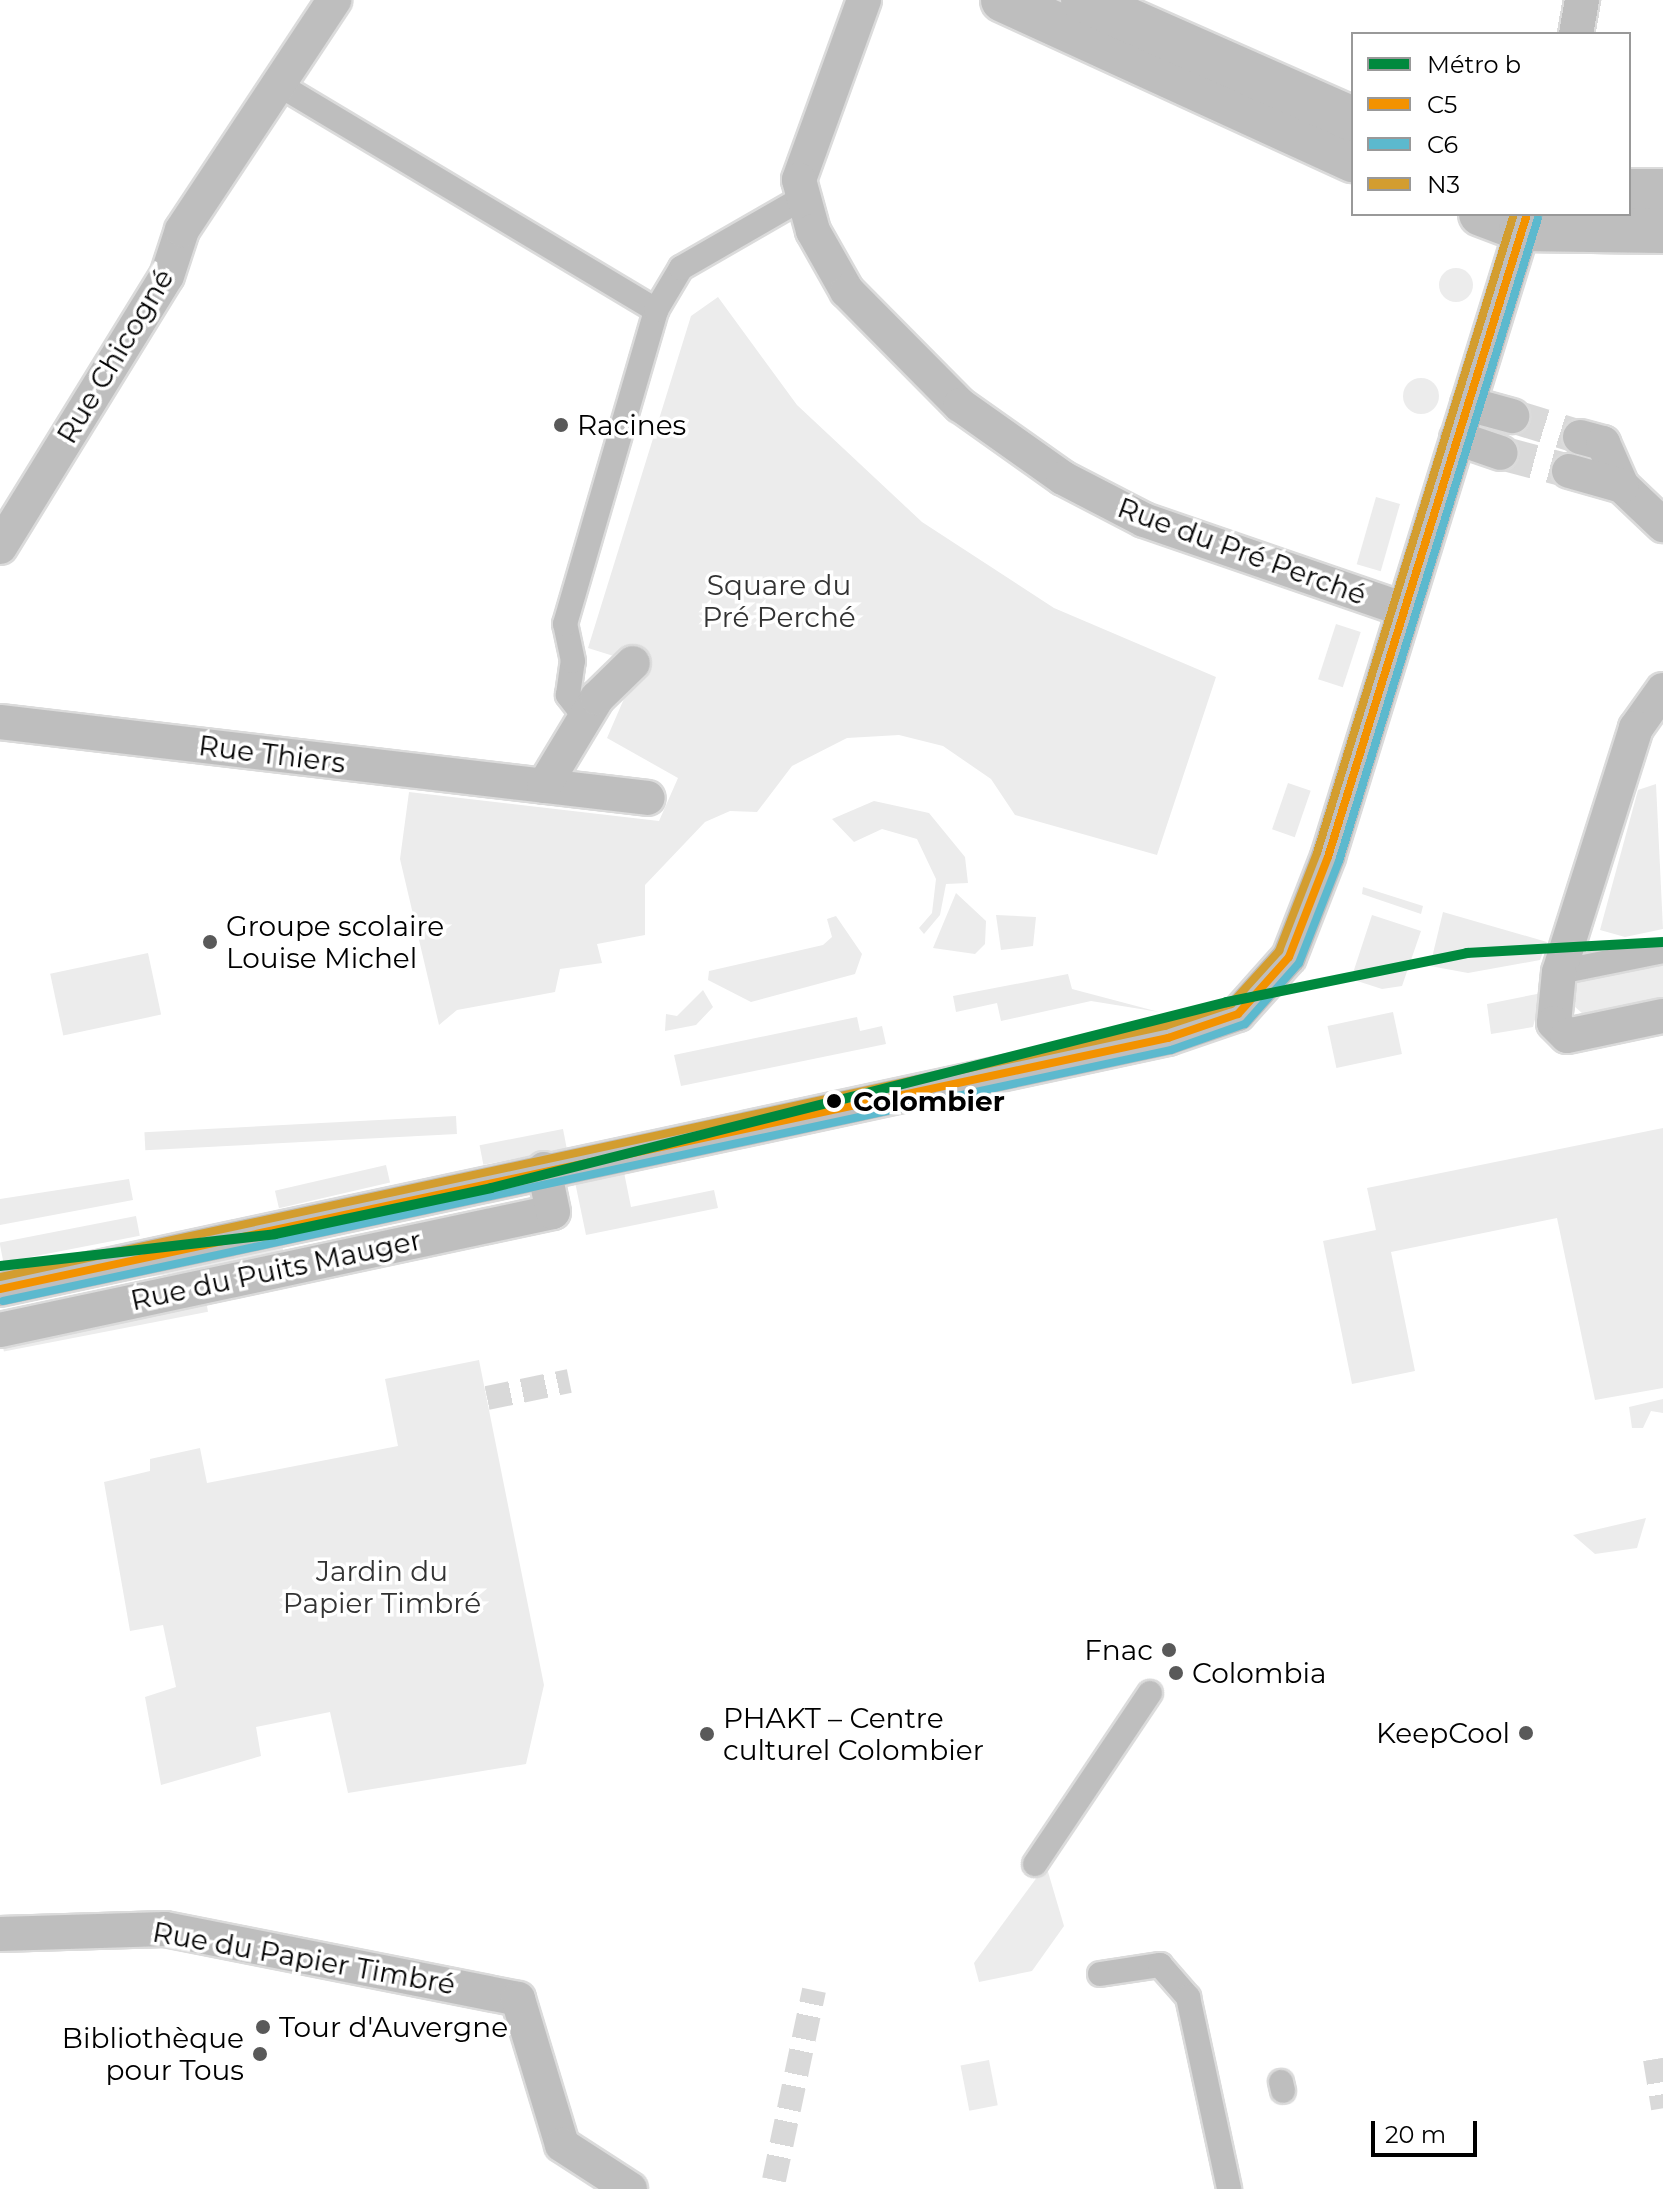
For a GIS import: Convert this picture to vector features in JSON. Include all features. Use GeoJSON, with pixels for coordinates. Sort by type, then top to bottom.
{"type":"FeatureCollection","features":[{"type":"Feature","properties":{"kind":"main road"},"geometry":{"type":"LineString","coordinates":[[1003,0],[1351,159]]}},
{"type":"Feature","properties":{"kind":"main road"},"geometry":{"type":"LineString","coordinates":[[1083,0],[1351,118]]}},
{"type":"Feature","properties":{"kind":"main road"},"geometry":{"type":"LineString","coordinates":[[1631,191],[1663,191]]}},
{"type":"Feature","properties":{"kind":"main road"},"geometry":{"type":"LineString","coordinates":[[1492,216],[1524,222],[1663,231]]}},
{"type":"Feature","properties":{"kind":"street","name":"Rue Chicogné"},"geometry":{"type":"LineString","coordinates":[[0,547],[167,276],[182,230],[249,122],[283,87],[334,0]]}},
{"type":"Feature","properties":{"kind":"street"},"geometry":{"type":"LineString","coordinates":[[585,717],[568,695],[573,661],[565,624],[656,310],[681,268],[801,199],[799,180],[864,0]]}},
{"type":"Feature","properties":{"kind":"street"},"geometry":{"type":"LineString","coordinates":[[1576,32],[1582,0]]}},
{"type":"Feature","properties":{"kind":"street"},"geometry":{"type":"LineString","coordinates":[[283,87],[656,310]]}},
{"type":"Feature","properties":{"kind":"street","name":"Rue du Pré Perché"},"geometry":{"type":"LineString","coordinates":[[801,199],[847,291],[1008,445],[1144,520],[1403,609]]}},
{"type":"Feature","properties":{"kind":"street","name":"Rue du Puits Mauger"},"geometry":{"type":"LineString","coordinates":[[0,1289],[646,1147],[1168,1038],[1238,1014],[1268,987],[1299,935],[1328,857],[1524,222]]}},
{"type":"Feature","properties":{"kind":"street"},"geometry":{"type":"LineString","coordinates":[[1468,404],[1512,416]]}},
{"type":"Feature","properties":{"kind":"street"},"geometry":{"type":"LineString","coordinates":[[1580,437],[1603,443],[1622,486],[1663,525]]}},
{"type":"Feature","properties":{"kind":"street"},"geometry":{"type":"LineString","coordinates":[[1457,438],[1501,453]]}},
{"type":"Feature","properties":{"kind":"street"},"geometry":{"type":"LineString","coordinates":[[1569,471],[1622,486]]}},
{"type":"Feature","properties":{"kind":"street"},"geometry":{"type":"LineString","coordinates":[[544,786],[585,717],[633,663]]}},
{"type":"Feature","properties":{"kind":"street"},"geometry":{"type":"LineString","coordinates":[[1663,690],[1636,728],[1559,972],[1554,1023],[1567,1036],[1663,1016]]}},
{"type":"Feature","properties":{"kind":"street","name":"Rue Thiers"},"geometry":{"type":"LineString","coordinates":[[0,722],[648,798]]}},
{"type":"Feature","properties":{"kind":"street"},"geometry":{"type":"LineString","coordinates":[[1559,972],[1663,951]]}},
{"type":"Feature","properties":{"kind":"street","name":"Rue du Puits Mauger"},"geometry":{"type":"LineString","coordinates":[[0,1330],[553,1212],[544,1169]]}},
{"type":"Feature","properties":{"kind":"street"},"geometry":{"type":"LineString","coordinates":[[1035,1864],[1150,1693]]}},
{"type":"Feature","properties":{"kind":"street","name":"Rue du Papier Timbré"},"geometry":{"type":"LineString","coordinates":[[0,1934],[165,1929],[408,1972],[518,1999],[562,2145],[630,2189]]}},
{"type":"Feature","properties":{"kind":"street"},"geometry":{"type":"LineString","coordinates":[[1100,1974],[1160,1965],[1188,1997],[1229,2189]]}},
{"type":"Feature","properties":{"kind":"green space"},"geometry":{"type":"Polygon","coordinates":[[[1456,268],[1468,273],[1473,285],[1468,297],[1456,302],[1444,297],[1439,285],[1444,273],[1456,268]]]}},
{"type":"Feature","properties":{"kind":"green space","name":"Square du Pré Perché"},"geometry":{"type":"Polygon","coordinates":[[[718,297],[797,405],[922,522],[1054,608],[1216,677],[1157,855],[1015,815],[991,779],[943,746],[899,735],[847,738],[792,766],[757,812],[730,811],[705,822],[645,885],[645,935],[597,944],[602,963],[560,969],[555,992],[457,1010],[439,1025],[400,859],[409,792],[659,821],[678,778],[607,738],[639,664],[588,648],[691,316],[718,297]]]}},
{"type":"Feature","properties":{"kind":"green space"},"geometry":{"type":"Polygon","coordinates":[[[1421,378],[1433,384],[1439,396],[1433,408],[1421,414],[1409,408],[1403,396],[1409,384],[1421,378]]]}},
{"type":"Feature","properties":{"kind":"green space"},"geometry":{"type":"Polygon","coordinates":[[[1376,497],[1400,504],[1381,571],[1357,564],[1376,497]]]}},
{"type":"Feature","properties":{"kind":"green space"},"geometry":{"type":"Polygon","coordinates":[[[1336,624],[1361,632],[1343,687],[1318,679],[1336,624]]]}},
{"type":"Feature","properties":{"kind":"green space"},"geometry":{"type":"Polygon","coordinates":[[[1288,783],[1311,791],[1295,837],[1272,829],[1288,783]]]}},
{"type":"Feature","properties":{"kind":"green space"},"geometry":{"type":"Polygon","coordinates":[[[1656,784],[1663,929],[1625,937],[1600,930],[1638,790],[1656,784]]]}},
{"type":"Feature","properties":{"kind":"green space"},"geometry":{"type":"Polygon","coordinates":[[[874,801],[929,813],[965,857],[968,883],[946,884],[940,915],[924,934],[919,928],[932,913],[936,879],[917,839],[882,829],[854,842],[832,819],[874,801]]]}},
{"type":"Feature","properties":{"kind":"green space"},"geometry":{"type":"Polygon","coordinates":[[[1363,887],[1423,906],[1421,914],[1362,894],[1363,887]]]}},
{"type":"Feature","properties":{"kind":"green space"},"geometry":{"type":"Polygon","coordinates":[[[956,893],[986,921],[985,944],[975,954],[933,948],[956,893]]]}},
{"type":"Feature","properties":{"kind":"green space"},"geometry":{"type":"Polygon","coordinates":[[[1443,912],[1547,942],[1540,960],[1468,973],[1430,966],[1443,912]]]}},
{"type":"Feature","properties":{"kind":"green space"},"geometry":{"type":"Polygon","coordinates":[[[996,915],[1036,917],[1033,946],[1001,950],[996,915]]]}},
{"type":"Feature","properties":{"kind":"green space"},"geometry":{"type":"Polygon","coordinates":[[[1372,915],[1421,931],[1402,986],[1382,989],[1351,979],[1372,915]]]}},
{"type":"Feature","properties":{"kind":"green space"},"geometry":{"type":"Polygon","coordinates":[[[836,916],[862,954],[855,974],[751,1002],[708,980],[709,971],[823,945],[832,937],[827,919],[836,916]]]}},
{"type":"Feature","properties":{"kind":"green space"},"geometry":{"type":"Polygon","coordinates":[[[148,953],[161,1015],[63,1035],[50,974],[148,953]]]}},
{"type":"Feature","properties":{"kind":"green space"},"geometry":{"type":"Polygon","coordinates":[[[1663,962],[1663,1001],[1605,1014],[1584,1015],[1573,1005],[1574,981],[1663,962]]]}},
{"type":"Feature","properties":{"kind":"green space"},"geometry":{"type":"Polygon","coordinates":[[[1068,974],[1072,989],[1159,1012],[1091,1001],[1001,1021],[997,1003],[956,1012],[953,996],[1068,974]]]}},
{"type":"Feature","properties":{"kind":"green space"},"geometry":{"type":"Polygon","coordinates":[[[703,990],[713,1007],[696,1025],[665,1031],[666,1014],[677,1016],[703,990]]]}},
{"type":"Feature","properties":{"kind":"green space"},"geometry":{"type":"Polygon","coordinates":[[[1542,993],[1533,1027],[1491,1034],[1487,1004],[1542,993]]]}},
{"type":"Feature","properties":{"kind":"green space"},"geometry":{"type":"Polygon","coordinates":[[[1393,1012],[1402,1054],[1336,1068],[1327,1026],[1393,1012]]]}},
{"type":"Feature","properties":{"kind":"green space"},"geometry":{"type":"Polygon","coordinates":[[[857,1017],[860,1031],[882,1026],[886,1044],[681,1086],[674,1055],[857,1017]]]}},
{"type":"Feature","properties":{"kind":"green space"},"geometry":{"type":"Polygon","coordinates":[[[456,1116],[457,1134],[145,1150],[144,1132],[456,1116]]]}},
{"type":"Feature","properties":{"kind":"green space"},"geometry":{"type":"Polygon","coordinates":[[[1663,1128],[1663,1388],[1595,1400],[1557,1218],[1391,1252],[1415,1371],[1352,1384],[1323,1241],[1376,1230],[1367,1188],[1663,1128]]]}},
{"type":"Feature","properties":{"kind":"green space"},"geometry":{"type":"Polygon","coordinates":[[[563,1129],[567,1149],[483,1165],[480,1145],[563,1129]]]}},
{"type":"Feature","properties":{"kind":"green space"},"geometry":{"type":"Polygon","coordinates":[[[386,1165],[390,1183],[279,1208],[275,1191],[386,1165]]]}},
{"type":"Feature","properties":{"kind":"green space"},"geometry":{"type":"Polygon","coordinates":[[[624,1172],[631,1207],[714,1190],[718,1208],[586,1235],[575,1182],[624,1172]]]}},
{"type":"Feature","properties":{"kind":"green space"},"geometry":{"type":"Polygon","coordinates":[[[129,1179],[133,1200],[0,1225],[0,1199],[129,1179]]]}},
{"type":"Feature","properties":{"kind":"green space"},"geometry":{"type":"Polygon","coordinates":[[[136,1216],[140,1236],[3,1262],[0,1242],[136,1216]]]}},
{"type":"Feature","properties":{"kind":"green space"},"geometry":{"type":"Polygon","coordinates":[[[282,1243],[284,1258],[0,1298],[0,1283],[282,1243]]]}},
{"type":"Feature","properties":{"kind":"green space"},"geometry":{"type":"Polygon","coordinates":[[[205,1296],[208,1312],[4,1351],[1,1336],[205,1296]]]}},
{"type":"Feature","properties":{"kind":"green space","name":"Jardin du Papier Timbré"},"geometry":{"type":"Polygon","coordinates":[[[479,1360],[544,1685],[526,1764],[348,1793],[330,1712],[256,1727],[261,1756],[161,1785],[145,1697],[176,1687],[163,1625],[130,1631],[104,1482],[150,1471],[150,1459],[200,1448],[207,1483],[398,1446],[385,1379],[479,1360]]]}},
{"type":"Feature","properties":{"kind":"green space"},"geometry":{"type":"Polygon","coordinates":[[[1663,1399],[1663,1413],[1651,1411],[1643,1428],[1632,1428],[1629,1407],[1663,1399]]]}},
{"type":"Feature","properties":{"kind":"green space"},"geometry":{"type":"Polygon","coordinates":[[[1646,1518],[1637,1548],[1595,1554],[1573,1535],[1646,1518]]]}},
{"type":"Feature","properties":{"kind":"green space"},"geometry":{"type":"Polygon","coordinates":[[[1046,1865],[1064,1926],[1032,1971],[979,1982],[974,1963],[1046,1865]]]}},
{"type":"Feature","properties":{"kind":"green space"},"geometry":{"type":"Polygon","coordinates":[[[989,2060],[998,2105],[969,2111],[961,2066],[989,2060]]]}},
{"type":"Feature","properties":{"kind":"tunnel"},"geometry":{"type":"LineString","coordinates":[[1512,416],[1580,437]]}},
{"type":"Feature","properties":{"kind":"tunnel"},"geometry":{"type":"LineString","coordinates":[[1501,453],[1569,471]]}},
{"type":"Feature","properties":{"kind":"tunnel"},"geometry":{"type":"LineString","coordinates":[[487,1398],[569,1381]]}},
{"type":"Feature","properties":{"kind":"tunnel"},"geometry":{"type":"LineString","coordinates":[[774,2180],[814,1990]]}},
{"type":"Feature","properties":{"kind":"tunnel"},"geometry":{"type":"LineString","coordinates":[[1655,2059],[1663,2108]]}},
{"type":"Feature","properties":{"kind":"metro line","name":"b"},"geometry":{"type":"LineString","coordinates":[[0,1266],[275,1234],[491,1188],[1227,1002],[1467,953],[1663,942]]}},
{"type":"Feature","properties":{"kind":"transit line","name":"N3"},"geometry":{"type":"LineString","coordinates":[[0,1277],[1165,1026],[1231,1004],[1279,951],[1317,853],[1513,216]]}},
{"type":"Feature","properties":{"kind":"transit line","name":"C5"},"geometry":{"type":"LineString","coordinates":[[0,1289],[1168,1038],[1238,1014],[1289,957],[1328,857],[1526,216]]}},
{"type":"Feature","properties":{"kind":"transit line","name":"C6"},"geometry":{"type":"LineString","coordinates":[[3,1301],[1171,1050],[1245,1024],[1299,963],[1339,861],[1538,218]]}},
{"type":"Feature","properties":{"kind":"place","name":"Racines"},"geometry":{"type":"Point","coordinates":[561,425]}},
{"type":"Feature","properties":{"kind":"place","name":"Groupe scolaire Louise Michel"},"geometry":{"type":"Point","coordinates":[210,942]}},
{"type":"Feature","properties":{"kind":"place","name":"Colombier"},"geometry":{"type":"Point","coordinates":[834,1101]}},
{"type":"Feature","properties":{"kind":"place","name":"Fnac"},"geometry":{"type":"Point","coordinates":[1169,1650]}},
{"type":"Feature","properties":{"kind":"place","name":"Colombia"},"geometry":{"type":"Point","coordinates":[1176,1673]}},
{"type":"Feature","properties":{"kind":"place","name":"KeepCool"},"geometry":{"type":"Point","coordinates":[1526,1733]}},
{"type":"Feature","properties":{"kind":"place","name":"PHAKT – Centre culturel Colombier"},"geometry":{"type":"Point","coordinates":[707,1734]}},
{"type":"Feature","properties":{"kind":"place","name":"Tour d'Auvergne"},"geometry":{"type":"Point","coordinates":[263,2027]}},
{"type":"Feature","properties":{"kind":"place","name":"Bibliothèque pour Tous"},"geometry":{"type":"Point","coordinates":[260,2054]}}]}
